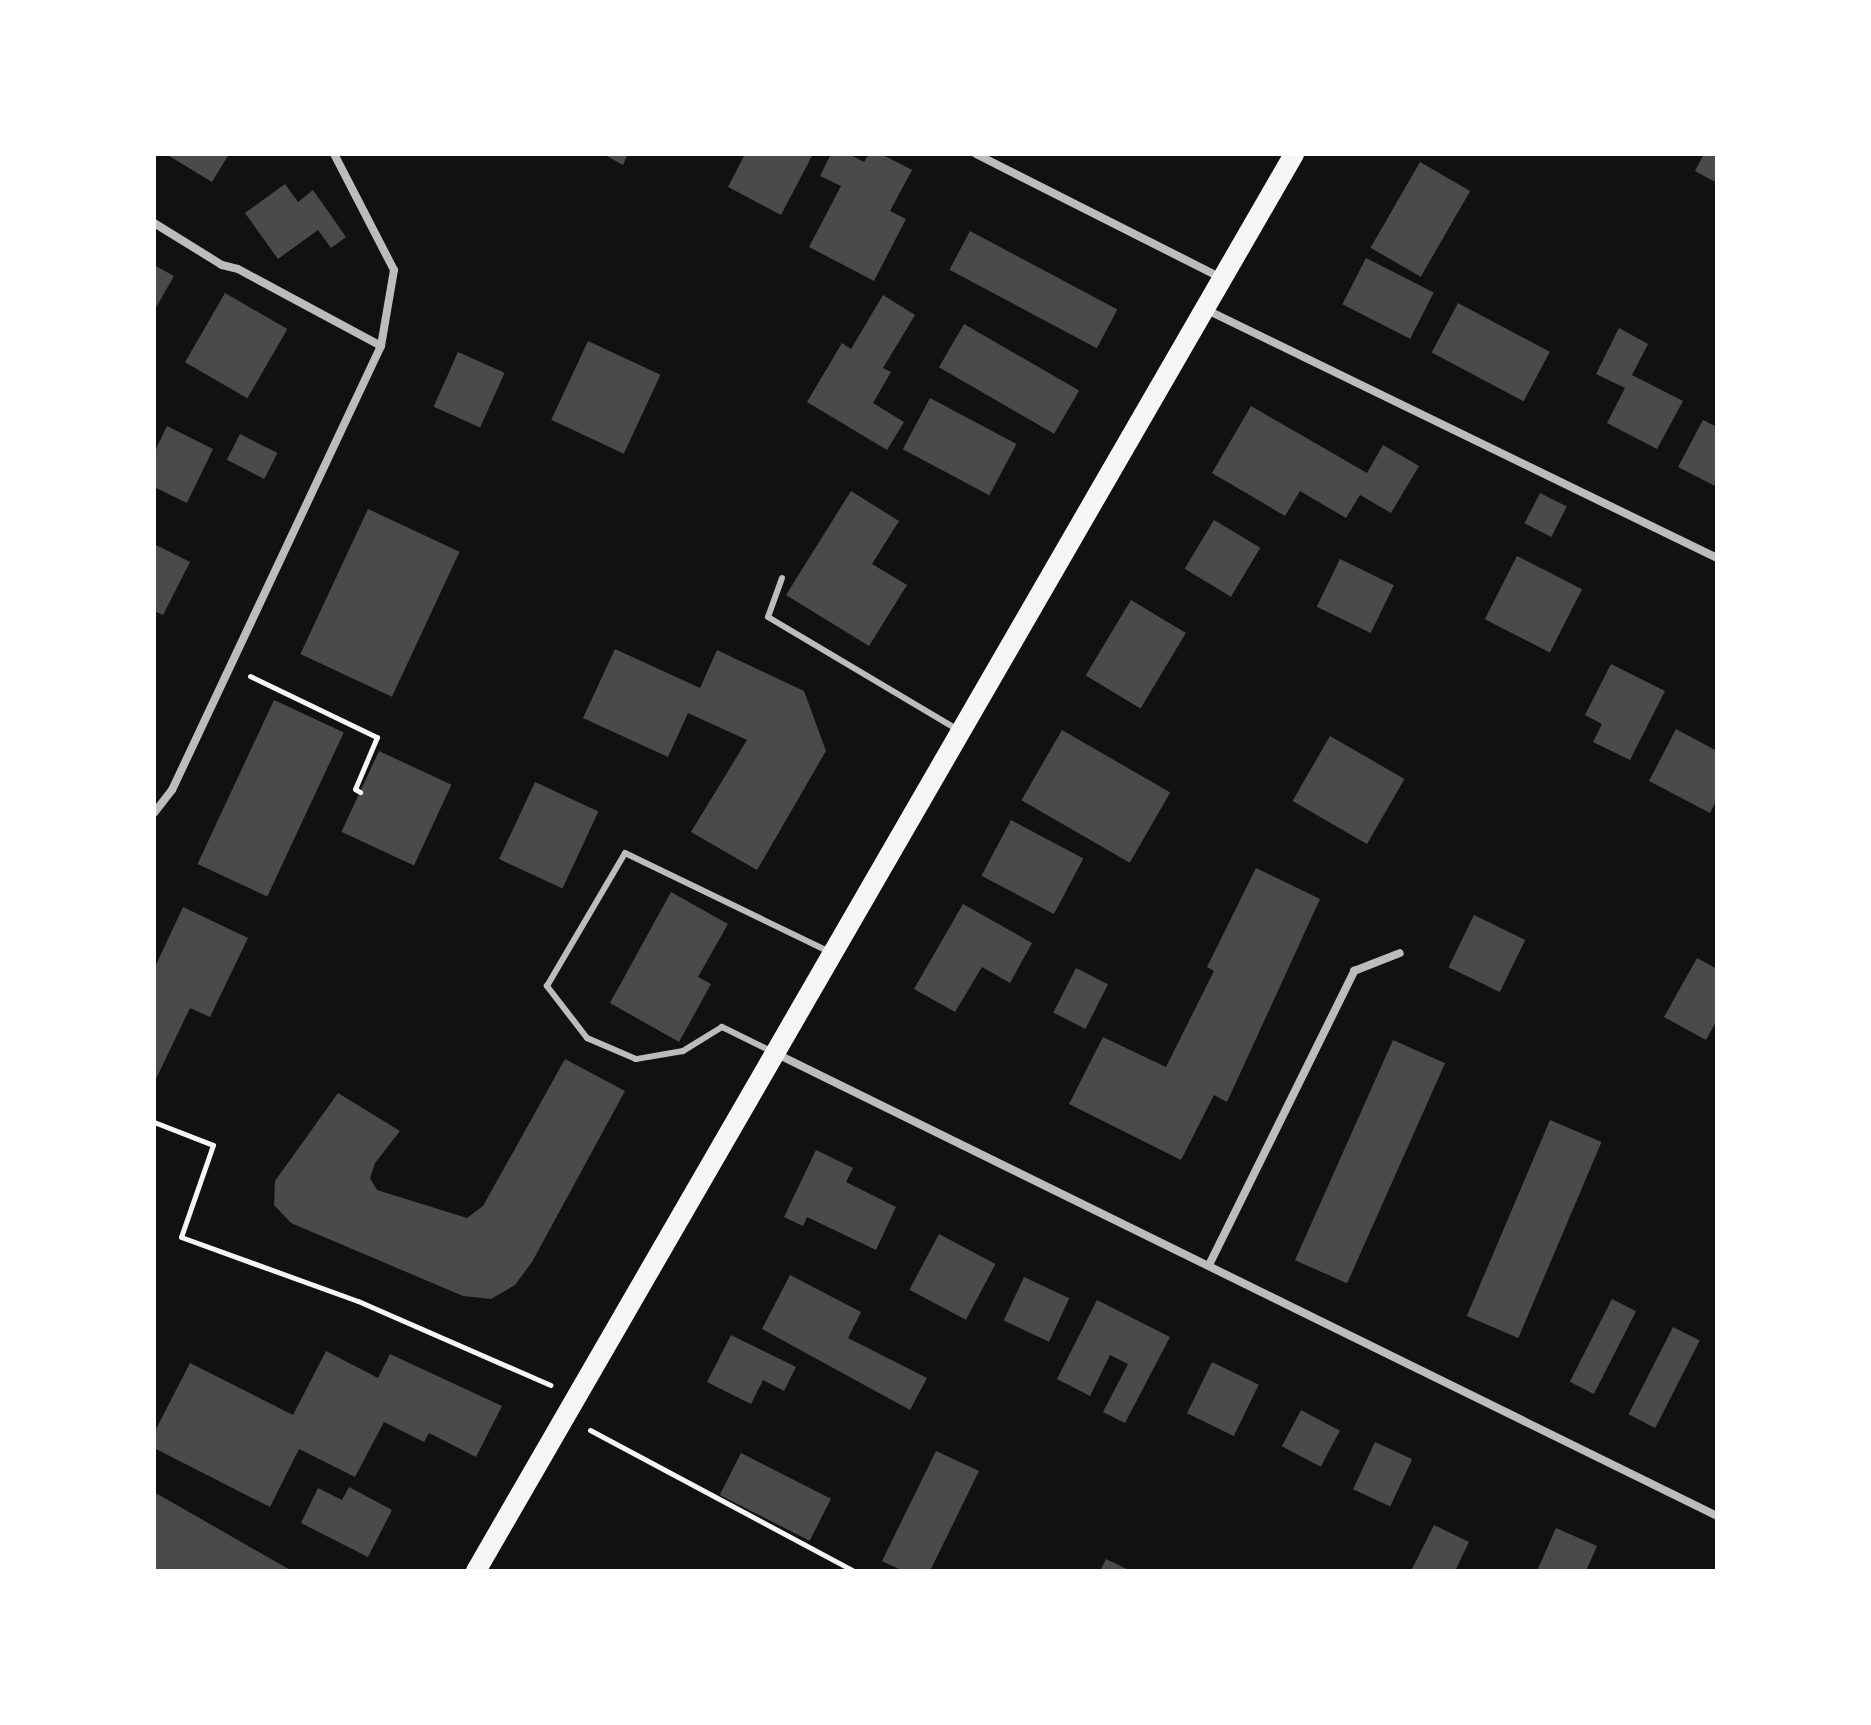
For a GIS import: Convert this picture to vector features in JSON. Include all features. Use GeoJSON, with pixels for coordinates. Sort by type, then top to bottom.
{"type":"FeatureCollection","features":[{"type":"Feature","properties":{"kind":"main road"},"geometry":{"type":"LineString","coordinates":[[476,1571],[1294,154]]}},
{"type":"Feature","properties":{"kind":"street"},"geometry":{"type":"LineString","coordinates":[[154,813],[172,790],[381,346],[394,270],[334,154]]}},
{"type":"Feature","properties":{"kind":"street"},"geometry":{"type":"LineString","coordinates":[[976,154],[1222,279]]}},
{"type":"Feature","properties":{"kind":"street"},"geometry":{"type":"LineString","coordinates":[[154,223],[222,265],[238,269],[381,346]]}},
{"type":"Feature","properties":{"kind":"street"},"geometry":{"type":"LineString","coordinates":[[1205,309],[1717,558]]}},
{"type":"Feature","properties":{"kind":"street"},"geometry":{"type":"LineString","coordinates":[[1210,1263],[1354,971],[1400,953]]}},
{"type":"Feature","properties":{"kind":"street"},"geometry":{"type":"LineString","coordinates":[[775,1053],[1210,1263],[1717,1516]]}},
{"type":"Feature","properties":{"kind":"lane"},"geometry":{"type":"LineString","coordinates":[[782,578],[768,617],[962,732]]}},
{"type":"Feature","properties":{"kind":"lane"},"geometry":{"type":"LineString","coordinates":[[775,1053],[722,1027],[683,1051],[636,1059],[587,1038],[547,986],[625,853],[833,954]]}},
{"type":"Feature","properties":{"kind":"path"},"geometry":{"type":"LineString","coordinates":[[230,667],[377,737],[355,789],[360,792]]}},
{"type":"Feature","properties":{"kind":"path"},"geometry":{"type":"LineString","coordinates":[[154,1122],[213,1145],[181,1237],[492,1355],[575,1398]]}},
{"type":"Feature","properties":{"kind":"path"},"geometry":{"type":"LineString","coordinates":[[564,1417],[854,1571]]}},
{"type":"Feature","properties":{"kind":"building"},"geometry":{"type":"Polygon","coordinates":[[[166,154],[229,154],[212,182],[166,154]]]}},
{"type":"Feature","properties":{"kind":"building"},"geometry":{"type":"Polygon","coordinates":[[[603,154],[628,154],[623,165],[603,154]]]}},
{"type":"Feature","properties":{"kind":"building"},"geometry":{"type":"Polygon","coordinates":[[[745,154],[813,154],[781,215],[728,187],[745,154]]]}},
{"type":"Feature","properties":{"kind":"building"},"geometry":{"type":"Polygon","coordinates":[[[831,154],[849,154],[864,162],[869,154],[881,154],[912,170],[890,211],[906,219],[874,281],[809,247],[841,186],[820,176],[831,154]]]}},
{"type":"Feature","properties":{"kind":"building"},"geometry":{"type":"Polygon","coordinates":[[[1704,154],[1717,154],[1717,183],[1695,171],[1704,154]]]}},
{"type":"Feature","properties":{"kind":"building"},"geometry":{"type":"Polygon","coordinates":[[[1420,162],[1470,191],[1421,277],[1370,248],[1420,162]]]}},
{"type":"Feature","properties":{"kind":"building"},"geometry":{"type":"Polygon","coordinates":[[[285,184],[298,202],[313,190],[346,237],[331,248],[318,230],[278,259],[245,213],[285,184]]]}},
{"type":"Feature","properties":{"kind":"building"},"geometry":{"type":"Polygon","coordinates":[[[970,231],[1117,309],[1097,348],[949,270],[970,231]]]}},
{"type":"Feature","properties":{"kind":"building"},"geometry":{"type":"Polygon","coordinates":[[[1366,258],[1434,293],[1410,339],[1342,304],[1366,258]]]}},
{"type":"Feature","properties":{"kind":"building"},"geometry":{"type":"Polygon","coordinates":[[[154,265],[174,276],[154,311],[154,265]]]}},
{"type":"Feature","properties":{"kind":"building"},"geometry":{"type":"Polygon","coordinates":[[[225,293],[287,329],[247,398],[185,362],[225,293]]]}},
{"type":"Feature","properties":{"kind":"building"},"geometry":{"type":"Polygon","coordinates":[[[883,295],[915,315],[883,368],[891,372],[873,403],[904,422],[887,450],[807,402],[842,343],[851,349],[883,295]]]}},
{"type":"Feature","properties":{"kind":"building"},"geometry":{"type":"Polygon","coordinates":[[[1458,303],[1550,352],[1524,401],[1432,352],[1458,303]]]}},
{"type":"Feature","properties":{"kind":"building"},"geometry":{"type":"Polygon","coordinates":[[[964,324],[1079,390],[1054,434],[939,367],[964,324]]]}},
{"type":"Feature","properties":{"kind":"building"},"geometry":{"type":"Polygon","coordinates":[[[1619,328],[1648,344],[1632,375],[1683,401],[1657,449],[1607,423],[1625,388],[1596,374],[1619,328]]]}},
{"type":"Feature","properties":{"kind":"building"},"geometry":{"type":"Polygon","coordinates":[[[588,341],[661,375],[624,454],[551,420],[588,341]]]}},
{"type":"Feature","properties":{"kind":"building"},"geometry":{"type":"Polygon","coordinates":[[[458,352],[505,373],[480,428],[434,407],[458,352]]]}},
{"type":"Feature","properties":{"kind":"building"},"geometry":{"type":"Polygon","coordinates":[[[930,398],[1017,444],[989,495],[903,449],[930,398]]]}},
{"type":"Feature","properties":{"kind":"building"},"geometry":{"type":"Polygon","coordinates":[[[1251,406],[1367,473],[1383,445],[1419,466],[1391,513],[1360,495],[1346,518],[1300,491],[1285,516],[1212,473],[1251,406]]]}},
{"type":"Feature","properties":{"kind":"building"},"geometry":{"type":"Polygon","coordinates":[[[1703,420],[1717,427],[1717,487],[1678,467],[1703,420]]]}},
{"type":"Feature","properties":{"kind":"building"},"geometry":{"type":"Polygon","coordinates":[[[167,426],[213,449],[187,503],[154,487],[154,453],[167,426]]]}},
{"type":"Feature","properties":{"kind":"building"},"geometry":{"type":"Polygon","coordinates":[[[240,434],[277,453],[264,479],[227,460],[240,434]]]}},
{"type":"Feature","properties":{"kind":"building"},"geometry":{"type":"Polygon","coordinates":[[[851,491],[899,521],[872,564],[907,585],[869,646],[786,595],[851,491]]]}},
{"type":"Feature","properties":{"kind":"building"},"geometry":{"type":"Polygon","coordinates":[[[1540,493],[1567,507],[1551,537],[1525,523],[1540,493]]]}},
{"type":"Feature","properties":{"kind":"building"},"geometry":{"type":"Polygon","coordinates":[[[368,509],[460,552],[392,697],[300,654],[368,509]]]}},
{"type":"Feature","properties":{"kind":"building"},"geometry":{"type":"Polygon","coordinates":[[[1214,520],[1260,548],[1231,597],[1185,569],[1214,520]]]}},
{"type":"Feature","properties":{"kind":"building"},"geometry":{"type":"Polygon","coordinates":[[[154,544],[190,562],[163,615],[154,611],[154,544]]]}},
{"type":"Feature","properties":{"kind":"building"},"geometry":{"type":"Polygon","coordinates":[[[1517,556],[1582,589],[1550,652],[1485,619],[1517,556]]]}},
{"type":"Feature","properties":{"kind":"building"},"geometry":{"type":"Polygon","coordinates":[[[1340,559],[1394,585],[1371,633],[1317,607],[1340,559]]]}},
{"type":"Feature","properties":{"kind":"building"},"geometry":{"type":"Polygon","coordinates":[[[1131,600],[1186,633],[1141,708],[1086,675],[1131,600]]]}},
{"type":"Feature","properties":{"kind":"building"},"geometry":{"type":"Polygon","coordinates":[[[615,649],[700,688],[717,650],[804,691],[826,751],[757,870],[691,832],[747,740],[688,713],[668,757],[583,718],[615,649]]]}},
{"type":"Feature","properties":{"kind":"building"},"geometry":{"type":"Polygon","coordinates":[[[1611,664],[1665,691],[1630,760],[1593,742],[1602,724],[1585,715],[1611,664]]]}},
{"type":"Feature","properties":{"kind":"building"},"geometry":{"type":"Polygon","coordinates":[[[274,700],[344,733],[267,897],[198,864],[274,700]]]}},
{"type":"Feature","properties":{"kind":"building"},"geometry":{"type":"Polygon","coordinates":[[[1676,729],[1717,751],[1717,799],[1710,813],[1649,781],[1676,729]]]}},
{"type":"Feature","properties":{"kind":"building"},"geometry":{"type":"Polygon","coordinates":[[[1062,730],[1170,793],[1130,863],[1022,800],[1062,730]]]}},
{"type":"Feature","properties":{"kind":"building"},"geometry":{"type":"Polygon","coordinates":[[[1330,736],[1404,779],[1367,844],[1292,801],[1330,736]]]}},
{"type":"Feature","properties":{"kind":"building"},"geometry":{"type":"Polygon","coordinates":[[[379,751],[452,785],[414,865],[341,832],[379,751]]]}},
{"type":"Feature","properties":{"kind":"building"},"geometry":{"type":"Polygon","coordinates":[[[535,782],[598,812],[563,889],[499,859],[535,782]]]}},
{"type":"Feature","properties":{"kind":"building"},"geometry":{"type":"Polygon","coordinates":[[[1011,820],[1083,858],[1054,914],[981,876],[1011,820]]]}},
{"type":"Feature","properties":{"kind":"building"},"geometry":{"type":"Polygon","coordinates":[[[1256,868],[1320,899],[1227,1102],[1214,1095],[1181,1160],[1069,1104],[1103,1037],[1166,1067],[1214,971],[1207,967],[1256,868]]]}},
{"type":"Feature","properties":{"kind":"building"},"geometry":{"type":"Polygon","coordinates":[[[671,892],[728,924],[698,977],[711,984],[679,1042],[610,1003],[671,892]]]}},
{"type":"Feature","properties":{"kind":"building"},"geometry":{"type":"Polygon","coordinates":[[[963,904],[1032,943],[1010,983],[982,967],[955,1012],[914,989],[963,904]]]}},
{"type":"Feature","properties":{"kind":"building"},"geometry":{"type":"Polygon","coordinates":[[[183,907],[248,938],[210,1017],[190,1008],[154,1083],[154,969],[183,907]]]}},
{"type":"Feature","properties":{"kind":"building"},"geometry":{"type":"Polygon","coordinates":[[[1474,915],[1525,940],[1500,992],[1449,967],[1474,915]]]}},
{"type":"Feature","properties":{"kind":"building"},"geometry":{"type":"Polygon","coordinates":[[[1697,958],[1717,969],[1717,1020],[1706,1040],[1664,1017],[1697,958]]]}},
{"type":"Feature","properties":{"kind":"building"},"geometry":{"type":"Polygon","coordinates":[[[1076,968],[1108,984],[1085,1029],[1053,1013],[1076,968]]]}},
{"type":"Feature","properties":{"kind":"building"},"geometry":{"type":"Polygon","coordinates":[[[1393,1040],[1445,1063],[1347,1283],[1295,1260],[1393,1040]]]}},
{"type":"Feature","properties":{"kind":"building"},"geometry":{"type":"Polygon","coordinates":[[[565,1059],[625,1091],[532,1262],[515,1285],[491,1299],[463,1296],[291,1223],[274,1205],[275,1181],[338,1093],[400,1131],[375,1163],[370,1178],[377,1190],[467,1218],[483,1206],[565,1059]]]}},
{"type":"Feature","properties":{"kind":"building"},"geometry":{"type":"Polygon","coordinates":[[[1550,1120],[1602,1142],[1518,1338],[1467,1316],[1550,1120]]]}},
{"type":"Feature","properties":{"kind":"building"},"geometry":{"type":"Polygon","coordinates":[[[816,1150],[853,1168],[846,1182],[896,1207],[876,1250],[807,1217],[803,1226],[784,1217],[816,1150]]]}},
{"type":"Feature","properties":{"kind":"building"},"geometry":{"type":"Polygon","coordinates":[[[939,1234],[996,1264],[966,1320],[909,1290],[939,1234]]]}},
{"type":"Feature","properties":{"kind":"building"},"geometry":{"type":"Polygon","coordinates":[[[790,1275],[861,1312],[848,1338],[927,1378],[910,1410],[762,1329],[790,1275]]]}},
{"type":"Feature","properties":{"kind":"building"},"geometry":{"type":"Polygon","coordinates":[[[1024,1277],[1069,1298],[1049,1342],[1004,1321],[1024,1277]]]}},
{"type":"Feature","properties":{"kind":"building"},"geometry":{"type":"Polygon","coordinates":[[[1612,1299],[1636,1311],[1594,1394],[1570,1382],[1612,1299]]]}},
{"type":"Feature","properties":{"kind":"building"},"geometry":{"type":"Polygon","coordinates":[[[1097,1300],[1170,1337],[1125,1423],[1103,1412],[1128,1364],[1110,1355],[1090,1396],[1057,1379],[1097,1300]]]}},
{"type":"Feature","properties":{"kind":"building"},"geometry":{"type":"Polygon","coordinates":[[[1673,1327],[1700,1341],[1655,1428],[1629,1414],[1673,1327]]]}},
{"type":"Feature","properties":{"kind":"building"},"geometry":{"type":"Polygon","coordinates":[[[731,1335],[796,1367],[784,1391],[763,1380],[751,1404],[707,1382],[731,1335]]]}},
{"type":"Feature","properties":{"kind":"building"},"geometry":{"type":"Polygon","coordinates":[[[326,1351],[378,1378],[390,1354],[502,1406],[476,1457],[429,1433],[424,1442],[384,1422],[355,1477],[299,1449],[270,1507],[154,1448],[154,1433],[190,1363],[293,1415],[326,1351]]]}},
{"type":"Feature","properties":{"kind":"building"},"geometry":{"type":"Polygon","coordinates":[[[1212,1362],[1259,1385],[1234,1436],[1187,1413],[1212,1362]]]}},
{"type":"Feature","properties":{"kind":"building"},"geometry":{"type":"Polygon","coordinates":[[[1301,1410],[1340,1431],[1321,1467],[1282,1446],[1301,1410]]]}},
{"type":"Feature","properties":{"kind":"building"},"geometry":{"type":"Polygon","coordinates":[[[1375,1442],[1412,1459],[1390,1506],[1353,1489],[1375,1442]]]}},
{"type":"Feature","properties":{"kind":"building"},"geometry":{"type":"Polygon","coordinates":[[[936,1451],[979,1471],[930,1571],[903,1571],[882,1561],[936,1451]]]}},
{"type":"Feature","properties":{"kind":"building"},"geometry":{"type":"Polygon","coordinates":[[[741,1453],[831,1499],[810,1541],[720,1495],[741,1453]]]}},
{"type":"Feature","properties":{"kind":"building"},"geometry":{"type":"Polygon","coordinates":[[[349,1487],[392,1510],[368,1557],[301,1523],[318,1488],[342,1500],[349,1487]]]}},
{"type":"Feature","properties":{"kind":"building"},"geometry":{"type":"Polygon","coordinates":[[[154,1492],[292,1571],[154,1571],[154,1492]]]}},
{"type":"Feature","properties":{"kind":"building"},"geometry":{"type":"Polygon","coordinates":[[[1434,1525],[1469,1542],[1455,1571],[1411,1571],[1434,1525]]]}},
{"type":"Feature","properties":{"kind":"building"},"geometry":{"type":"Polygon","coordinates":[[[1556,1528],[1597,1546],[1586,1571],[1537,1571],[1556,1528]]]}},
{"type":"Feature","properties":{"kind":"building"},"geometry":{"type":"Polygon","coordinates":[[[1106,1559],[1131,1571],[1100,1571],[1106,1559]]]}}]}
